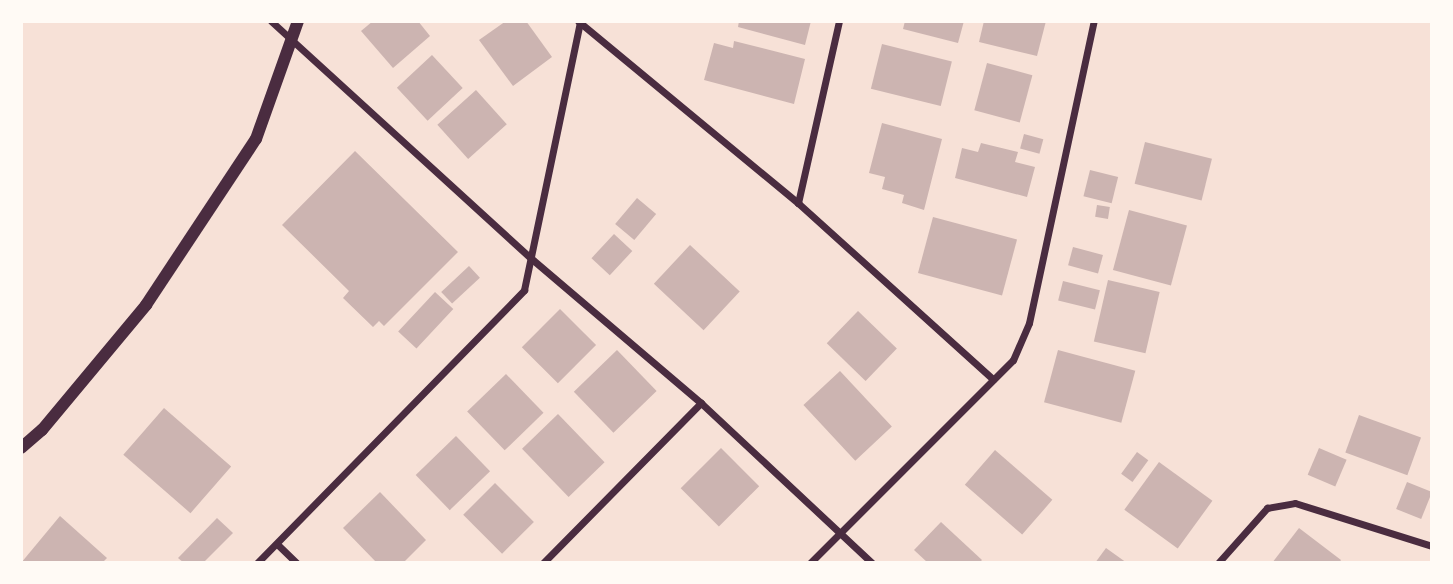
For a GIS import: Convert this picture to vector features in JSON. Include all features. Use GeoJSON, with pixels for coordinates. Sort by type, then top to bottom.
{"type":"FeatureCollection","features":[{"type":"Feature","properties":{"kind":"street"},"geometry":{"type":"LineString","coordinates":[[271,21],[533,260],[701,403],[872,563]]}},
{"type":"Feature","properties":{"kind":"street"},"geometry":{"type":"LineString","coordinates":[[21,448],[42,430],[146,305],[256,139],[298,21]]}},
{"type":"Feature","properties":{"kind":"street"},"geometry":{"type":"LineString","coordinates":[[798,203],[839,21]]}},
{"type":"Feature","properties":{"kind":"street"},"geometry":{"type":"LineString","coordinates":[[810,563],[1013,360],[1028,323],[1094,21]]}},
{"type":"Feature","properties":{"kind":"street"},"geometry":{"type":"LineString","coordinates":[[257,563],[524,290],[533,260],[579,22],[798,203],[993,379]]}},
{"type":"Feature","properties":{"kind":"street"},"geometry":{"type":"LineString","coordinates":[[543,563],[701,403]]}},
{"type":"Feature","properties":{"kind":"street"},"geometry":{"type":"LineString","coordinates":[[1219,563],[1267,508],[1296,503],[1432,546]]}},
{"type":"Feature","properties":{"kind":"street"},"geometry":{"type":"LineString","coordinates":[[276,544],[297,563]]}},
{"type":"Feature","properties":{"kind":"building"},"geometry":{"type":"Polygon","coordinates":[[[373,21],[418,21],[430,36],[393,68],[361,31],[373,21]]]}},
{"type":"Feature","properties":{"kind":"building"},"geometry":{"type":"Polygon","coordinates":[[[506,21],[526,21],[552,57],[513,86],[479,40],[506,21]]]}},
{"type":"Feature","properties":{"kind":"building"},"geometry":{"type":"Polygon","coordinates":[[[739,21],[811,21],[805,45],[738,27],[739,21]]]}},
{"type":"Feature","properties":{"kind":"building"},"geometry":{"type":"Polygon","coordinates":[[[905,21],[964,21],[958,43],[903,29],[905,21]]]}},
{"type":"Feature","properties":{"kind":"building"},"geometry":{"type":"Polygon","coordinates":[[[984,21],[1046,21],[1037,56],[979,42],[984,21]]]}},
{"type":"Feature","properties":{"kind":"building"},"geometry":{"type":"Polygon","coordinates":[[[734,41],[805,59],[794,104],[704,80],[714,43],[733,48],[734,41]]]}},
{"type":"Feature","properties":{"kind":"building"},"geometry":{"type":"Polygon","coordinates":[[[882,44],[952,61],[941,106],[871,89],[882,44]]]}},
{"type":"Feature","properties":{"kind":"building"},"geometry":{"type":"Polygon","coordinates":[[[432,55],[463,88],[428,121],[397,88],[432,55]]]}},
{"type":"Feature","properties":{"kind":"building"},"geometry":{"type":"Polygon","coordinates":[[[987,63],[1032,75],[1020,122],[974,110],[987,63]]]}},
{"type":"Feature","properties":{"kind":"building"},"geometry":{"type":"Polygon","coordinates":[[[476,90],[507,124],[468,159],[437,125],[476,90]]]}},
{"type":"Feature","properties":{"kind":"building"},"geometry":{"type":"Polygon","coordinates":[[[882,123],[942,139],[924,210],[902,203],[904,195],[882,189],[885,177],[869,173],[882,123]]]}},
{"type":"Feature","properties":{"kind":"building"},"geometry":{"type":"Polygon","coordinates":[[[1024,134],[1043,139],[1039,154],[1020,148],[1024,134]]]}},
{"type":"Feature","properties":{"kind":"building"},"geometry":{"type":"Polygon","coordinates":[[[1145,142],[1212,159],[1202,200],[1135,184],[1145,142]]]}},
{"type":"Feature","properties":{"kind":"building"},"geometry":{"type":"Polygon","coordinates":[[[981,143],[1018,152],[1015,162],[1035,167],[1027,197],[955,178],[962,148],[978,152],[981,143]]]}},
{"type":"Feature","properties":{"kind":"building"},"geometry":{"type":"Polygon","coordinates":[[[355,151],[458,252],[384,326],[379,321],[373,327],[343,298],[349,291],[282,225],[355,151]]]}},
{"type":"Feature","properties":{"kind":"building"},"geometry":{"type":"Polygon","coordinates":[[[1090,170],[1118,177],[1112,203],[1083,196],[1090,170]]]}},
{"type":"Feature","properties":{"kind":"building"},"geometry":{"type":"Polygon","coordinates":[[[637,198],[656,214],[634,240],[615,224],[637,198]]]}},
{"type":"Feature","properties":{"kind":"building"},"geometry":{"type":"Polygon","coordinates":[[[1097,205],[1110,207],[1108,219],[1095,217],[1097,205]]]}},
{"type":"Feature","properties":{"kind":"building"},"geometry":{"type":"Polygon","coordinates":[[[1129,210],[1187,226],[1171,285],[1113,270],[1129,210]]]}},
{"type":"Feature","properties":{"kind":"building"},"geometry":{"type":"Polygon","coordinates":[[[933,217],[1017,240],[1002,296],[918,273],[933,217]]]}},
{"type":"Feature","properties":{"kind":"building"},"geometry":{"type":"Polygon","coordinates":[[[614,234],[632,251],[610,275],[591,258],[614,234]]]}},
{"type":"Feature","properties":{"kind":"building"},"geometry":{"type":"Polygon","coordinates":[[[690,245],[740,291],[704,330],[654,284],[690,245]]]}},
{"type":"Feature","properties":{"kind":"building"},"geometry":{"type":"Polygon","coordinates":[[[1073,247],[1103,255],[1098,273],[1068,265],[1073,247]]]}},
{"type":"Feature","properties":{"kind":"building"},"geometry":{"type":"Polygon","coordinates":[[[469,266],[480,278],[452,304],[441,292],[469,266]]]}},
{"type":"Feature","properties":{"kind":"building"},"geometry":{"type":"Polygon","coordinates":[[[1108,280],[1160,292],[1145,353],[1094,341],[1108,280]]]}},
{"type":"Feature","properties":{"kind":"building"},"geometry":{"type":"Polygon","coordinates":[[[1063,281],[1100,290],[1095,310],[1058,300],[1063,281]]]}},
{"type":"Feature","properties":{"kind":"building"},"geometry":{"type":"Polygon","coordinates":[[[435,292],[453,309],[416,349],[398,331],[435,292]]]}},
{"type":"Feature","properties":{"kind":"building"},"geometry":{"type":"Polygon","coordinates":[[[560,309],[596,345],[558,383],[522,347],[560,309]]]}},
{"type":"Feature","properties":{"kind":"building"},"geometry":{"type":"Polygon","coordinates":[[[858,311],[897,349],[866,381],[827,343],[858,311]]]}},
{"type":"Feature","properties":{"kind":"building"},"geometry":{"type":"Polygon","coordinates":[[[617,350],[657,391],[613,433],[574,392],[617,350]]]}},
{"type":"Feature","properties":{"kind":"building"},"geometry":{"type":"Polygon","coordinates":[[[1058,350],[1135,371],[1121,423],[1044,402],[1058,350]]]}},
{"type":"Feature","properties":{"kind":"building"},"geometry":{"type":"Polygon","coordinates":[[[840,371],[892,427],[855,461],[803,405],[840,371]]]}},
{"type":"Feature","properties":{"kind":"building"},"geometry":{"type":"Polygon","coordinates":[[[506,374],[544,413],[505,450],[467,412],[506,374]]]}},
{"type":"Feature","properties":{"kind":"building"},"geometry":{"type":"Polygon","coordinates":[[[164,408],[231,466],[190,513],[123,455],[164,408]]]}},
{"type":"Feature","properties":{"kind":"building"},"geometry":{"type":"Polygon","coordinates":[[[558,414],[605,462],[569,497],[522,449],[558,414]]]}},
{"type":"Feature","properties":{"kind":"building"},"geometry":{"type":"Polygon","coordinates":[[[1359,415],[1421,438],[1407,475],[1345,453],[1359,415]]]}},
{"type":"Feature","properties":{"kind":"building"},"geometry":{"type":"Polygon","coordinates":[[[456,436],[490,471],[450,510],[416,475],[456,436]]]}},
{"type":"Feature","properties":{"kind":"building"},"geometry":{"type":"Polygon","coordinates":[[[721,448],[759,486],[719,526],[681,488],[721,448]]]}},
{"type":"Feature","properties":{"kind":"building"},"geometry":{"type":"Polygon","coordinates":[[[1319,448],[1347,460],[1335,486],[1308,475],[1319,448]]]}},
{"type":"Feature","properties":{"kind":"building"},"geometry":{"type":"Polygon","coordinates":[[[995,450],[1052,500],[1022,535],[965,485],[995,450]]]}},
{"type":"Feature","properties":{"kind":"building"},"geometry":{"type":"Polygon","coordinates":[[[1137,452],[1148,460],[1132,482],[1121,474],[1137,452]]]}},
{"type":"Feature","properties":{"kind":"building"},"geometry":{"type":"Polygon","coordinates":[[[1159,462],[1212,501],[1178,549],[1124,510],[1159,462]]]}},
{"type":"Feature","properties":{"kind":"building"},"geometry":{"type":"Polygon","coordinates":[[[1407,482],[1432,492],[1421,519],[1396,509],[1407,482]]]}},
{"type":"Feature","properties":{"kind":"building"},"geometry":{"type":"Polygon","coordinates":[[[495,483],[534,522],[502,554],[463,515],[495,483]]]}},
{"type":"Feature","properties":{"kind":"building"},"geometry":{"type":"Polygon","coordinates":[[[380,492],[426,540],[403,563],[377,563],[343,528],[380,492]]]}},
{"type":"Feature","properties":{"kind":"building"},"geometry":{"type":"Polygon","coordinates":[[[60,516],[107,558],[102,563],[21,563],[60,516]]]}},
{"type":"Feature","properties":{"kind":"building"},"geometry":{"type":"Polygon","coordinates":[[[217,518],[233,533],[203,563],[184,563],[178,558],[217,518]]]}},
{"type":"Feature","properties":{"kind":"building"},"geometry":{"type":"Polygon","coordinates":[[[941,522],[982,560],[979,563],[928,563],[914,550],[941,522]]]}},
{"type":"Feature","properties":{"kind":"building"},"geometry":{"type":"Polygon","coordinates":[[[1299,528],[1341,560],[1339,563],[1272,563],[1299,528]]]}},
{"type":"Feature","properties":{"kind":"building"},"geometry":{"type":"Polygon","coordinates":[[[1106,548],[1127,563],[1095,563],[1106,548]]]}}]}
